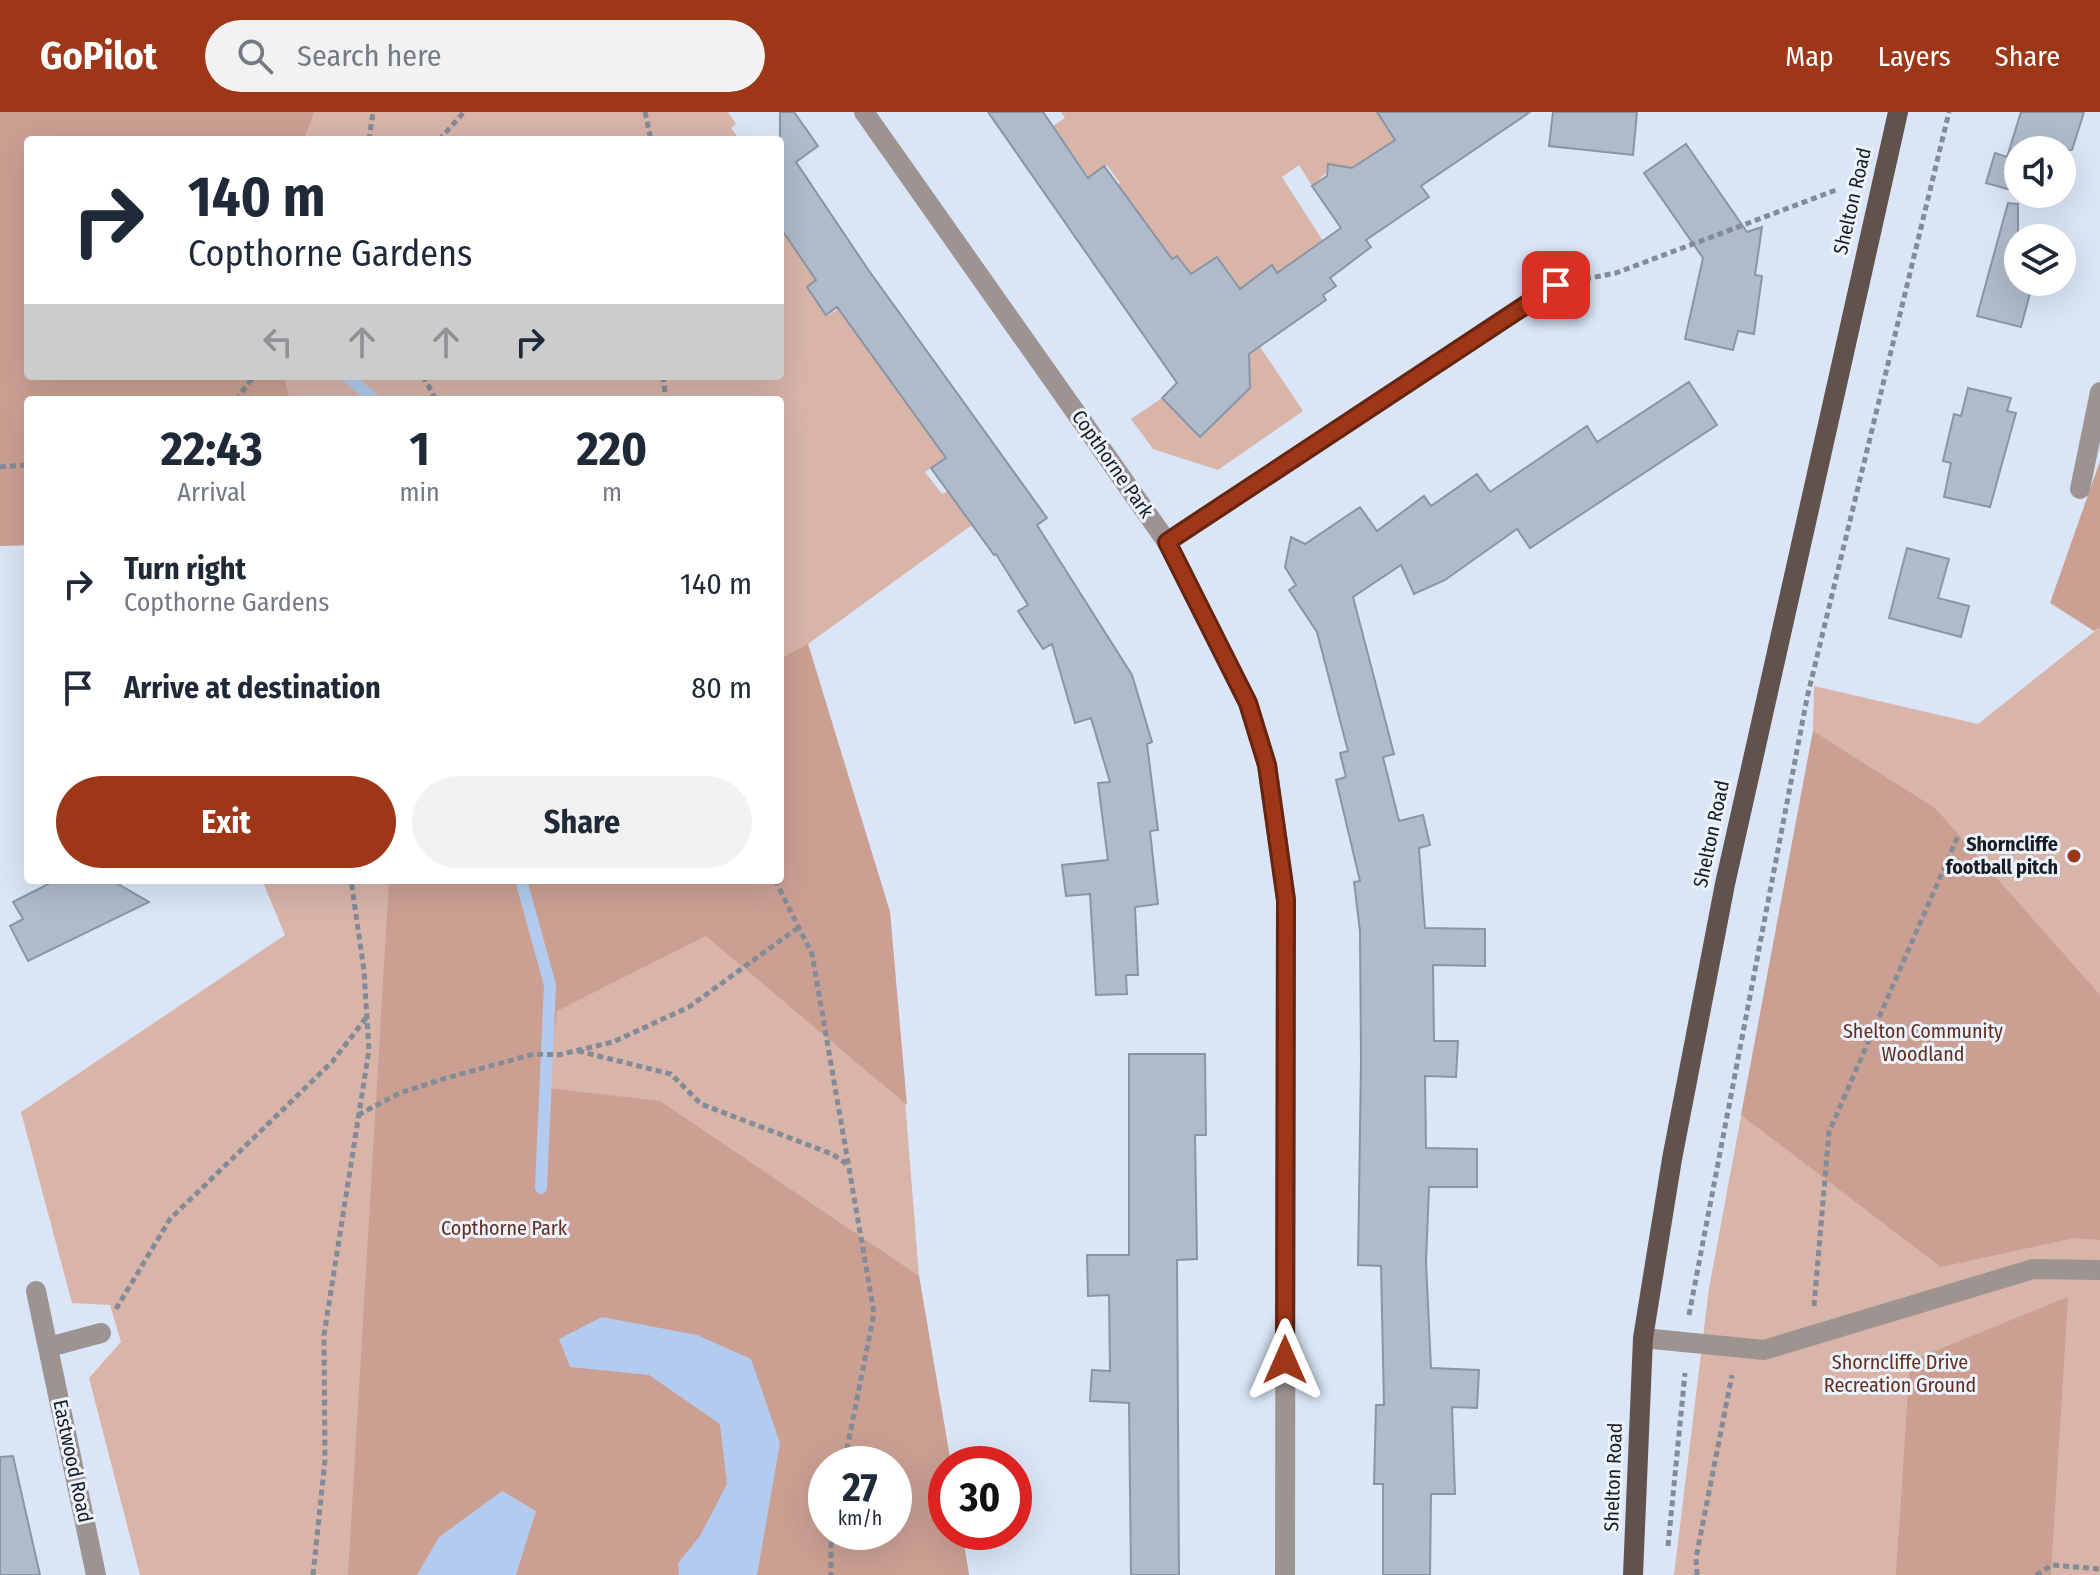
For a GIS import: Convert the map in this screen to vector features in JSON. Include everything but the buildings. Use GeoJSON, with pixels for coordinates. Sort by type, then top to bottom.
{"type":"FeatureCollection","features":[{"type":"Feature","properties":{"kind":"main road","name":"Shelton Road"},"geometry":{"type":"LineString","coordinates":[[1633,1575],[1643,1338],[1672,1159],[1725,884],[1898,112]]}},
{"type":"Feature","properties":{"kind":"street","name":"Copthorne Park"},"geometry":{"type":"LineString","coordinates":[[864,112],[1167,542],[1248,703],[1267,765],[1286,900],[1285,1575]]}},
{"type":"Feature","properties":{"kind":"street"},"geometry":{"type":"LineString","coordinates":[[1167,542],[1556,285]]}},
{"type":"Feature","properties":{"kind":"street"},"geometry":{"type":"LineString","coordinates":[[2080,489],[2100,392]]}},
{"type":"Feature","properties":{"kind":"street"},"geometry":{"type":"LineString","coordinates":[[1643,1338],[1764,1350],[2033,1269],[2100,1270]]}},
{"type":"Feature","properties":{"kind":"street","name":"Eastwood Road"},"geometry":{"type":"LineString","coordinates":[[36,1291],[96,1575]]}},
{"type":"Feature","properties":{"kind":"street"},"geometry":{"type":"LineString","coordinates":[[49,1347],[101,1333]]}},
{"type":"Feature","properties":{"kind":"path"},"geometry":{"type":"LineString","coordinates":[[370,136],[373,112]]}},
{"type":"Feature","properties":{"kind":"path"},"geometry":{"type":"LineString","coordinates":[[443,136],[464,112]]}},
{"type":"Feature","properties":{"kind":"path"},"geometry":{"type":"LineString","coordinates":[[645,112],[650,136]]}},
{"type":"Feature","properties":{"kind":"path"},"geometry":{"type":"LineString","coordinates":[[1667,1559],[1690,1308],[1807,698],[1949,112]]}},
{"type":"Feature","properties":{"kind":"path"},"geometry":{"type":"LineString","coordinates":[[1556,285],[1616,273],[1836,190]]}},
{"type":"Feature","properties":{"kind":"path"},"geometry":{"type":"LineString","coordinates":[[0,467],[24,465]]}},
{"type":"Feature","properties":{"kind":"path"},"geometry":{"type":"LineString","coordinates":[[1812,1335],[1829,1132],[1959,834]]}},
{"type":"Feature","properties":{"kind":"path"},"geometry":{"type":"LineString","coordinates":[[313,1575],[325,1460],[324,1335],[369,1050],[351,884]]}},
{"type":"Feature","properties":{"kind":"path"},"geometry":{"type":"LineString","coordinates":[[777,884],[812,954],[874,1313],[848,1446]]}},
{"type":"Feature","properties":{"kind":"path"},"geometry":{"type":"LineString","coordinates":[[358,1115],[400,1093],[534,1054],[558,1055],[613,1042],[689,1007],[799,927]]}},
{"type":"Feature","properties":{"kind":"path"},"geometry":{"type":"LineString","coordinates":[[101,1333],[170,1219],[332,1062],[367,1017]]}},
{"type":"Feature","properties":{"kind":"path"},"geometry":{"type":"LineString","coordinates":[[576,1051],[671,1074],[701,1104],[832,1154],[848,1166]]}},
{"type":"Feature","properties":{"kind":"path"},"geometry":{"type":"LineString","coordinates":[[1697,1575],[1696,1558],[1737,1347]]}},
{"type":"Feature","properties":{"kind":"path"},"geometry":{"type":"LineString","coordinates":[[831,1550],[831,1575]]}},
{"type":"Feature","properties":{"kind":"path"},"geometry":{"type":"LineString","coordinates":[[2036,1575],[2052,1565],[2100,1569]]}},
{"type":"Feature","properties":{"kind":"green space","name":"Copthorne Park"},"geometry":{"type":"Polygon","coordinates":[[[0,112],[728,112],[736,124],[731,128],[737,136],[24,136],[24,380],[784,380],[784,232],[817,280],[807,287],[827,316],[854,299],[945,458],[925,472],[942,494],[948,491],[972,525],[808,644],[890,912],[919,1276],[948,1446],[928,1446],[928,1550],[965,1550],[969,1575],[140,1575],[89,1378],[121,1342],[110,1305],[72,1303],[21,1112],[285,935],[264,884],[784,884],[784,396],[24,396],[24,545],[0,546],[0,112]]]}},
{"type":"Feature","properties":{"kind":"green space"},"geometry":{"type":"Polygon","coordinates":[[[0,112],[314,112],[305,136],[24,136],[24,380],[285,380],[289,396],[24,396],[24,545],[0,546],[0,112]]]}},
{"type":"Feature","properties":{"kind":"green space"},"geometry":{"type":"Polygon","coordinates":[[[1061,112],[1377,112],[1395,139],[1381,149],[1384,154],[1354,185],[1342,166],[1335,165],[1312,186],[1299,165],[1282,177],[1323,241],[1277,273],[1272,265],[1256,277],[1261,284],[1246,295],[1217,257],[1205,265],[1238,314],[1189,272],[1177,256],[1172,259],[1142,218],[1102,197],[1120,183],[1107,165],[1089,177],[1053,126],[1065,118],[1061,112]]]}},
{"type":"Feature","properties":{"kind":"green space"},"geometry":{"type":"Polygon","coordinates":[[[1252,335],[1303,411],[1218,470],[1153,449],[1131,419],[1162,398],[1201,437],[1250,389],[1250,379],[1231,359],[1252,335]]]}},
{"type":"Feature","properties":{"kind":"green space"},"geometry":{"type":"Polygon","coordinates":[[[2100,461],[2100,627],[2094,631],[2050,603],[2100,461]]]}},
{"type":"Feature","properties":{"kind":"green space","name":"Shorncliffe Drive Recreation Ground"},"geometry":{"type":"Polygon","coordinates":[[[2100,627],[2100,1575],[1674,1575],[1709,1288],[1813,731],[1814,686],[1978,724],[2100,627]]]}},
{"type":"Feature","properties":{"kind":"green space"},"geometry":{"type":"Polygon","coordinates":[[[808,644],[890,912],[907,1105],[706,936],[557,1011],[547,1088],[660,1101],[919,1276],[948,1446],[928,1446],[928,1550],[965,1550],[969,1575],[348,1575],[389,884],[784,884],[784,657],[808,644]]]}},
{"type":"Feature","properties":{"kind":"green space","name":"Shelton Community Woodland"},"geometry":{"type":"Polygon","coordinates":[[[1813,731],[1935,808],[2100,995],[2100,1240],[2074,1238],[1941,1267],[1741,1115],[1813,731]]]}},
{"type":"Feature","properties":{"kind":"green space"},"geometry":{"type":"Polygon","coordinates":[[[2068,1297],[2051,1575],[1896,1575],[1910,1361],[2068,1297]]]}},
{"type":"Feature","properties":{"kind":"water"},"geometry":{"type":"Polygon","coordinates":[[[602,1317],[697,1335],[751,1359],[780,1443],[757,1575],[679,1575],[678,1563],[700,1536],[727,1484],[720,1424],[649,1375],[570,1367],[559,1339],[602,1317]]]}},
{"type":"Feature","properties":{"kind":"water"},"geometry":{"type":"Polygon","coordinates":[[[502,1491],[536,1511],[516,1575],[417,1575],[439,1537],[502,1491]]]}},
{"type":"Feature","properties":{"kind":"waterway"},"geometry":{"type":"LineString","coordinates":[[352,380],[370,396]]}},
{"type":"Feature","properties":{"kind":"waterway"},"geometry":{"type":"LineString","coordinates":[[522,884],[550,985],[541,1188]]}},
{"type":"Feature","properties":{"kind":"place","name":"Shorncliffe football pitch"},"geometry":{"type":"Point","coordinates":[2074,856]}},
{"type":"Feature","properties":{"kind":"route"},"geometry":{"type":"LineString","coordinates":[[1285,1360],[1286,900],[1267,765],[1248,703],[1167,542],[1556,285]]}}]}
